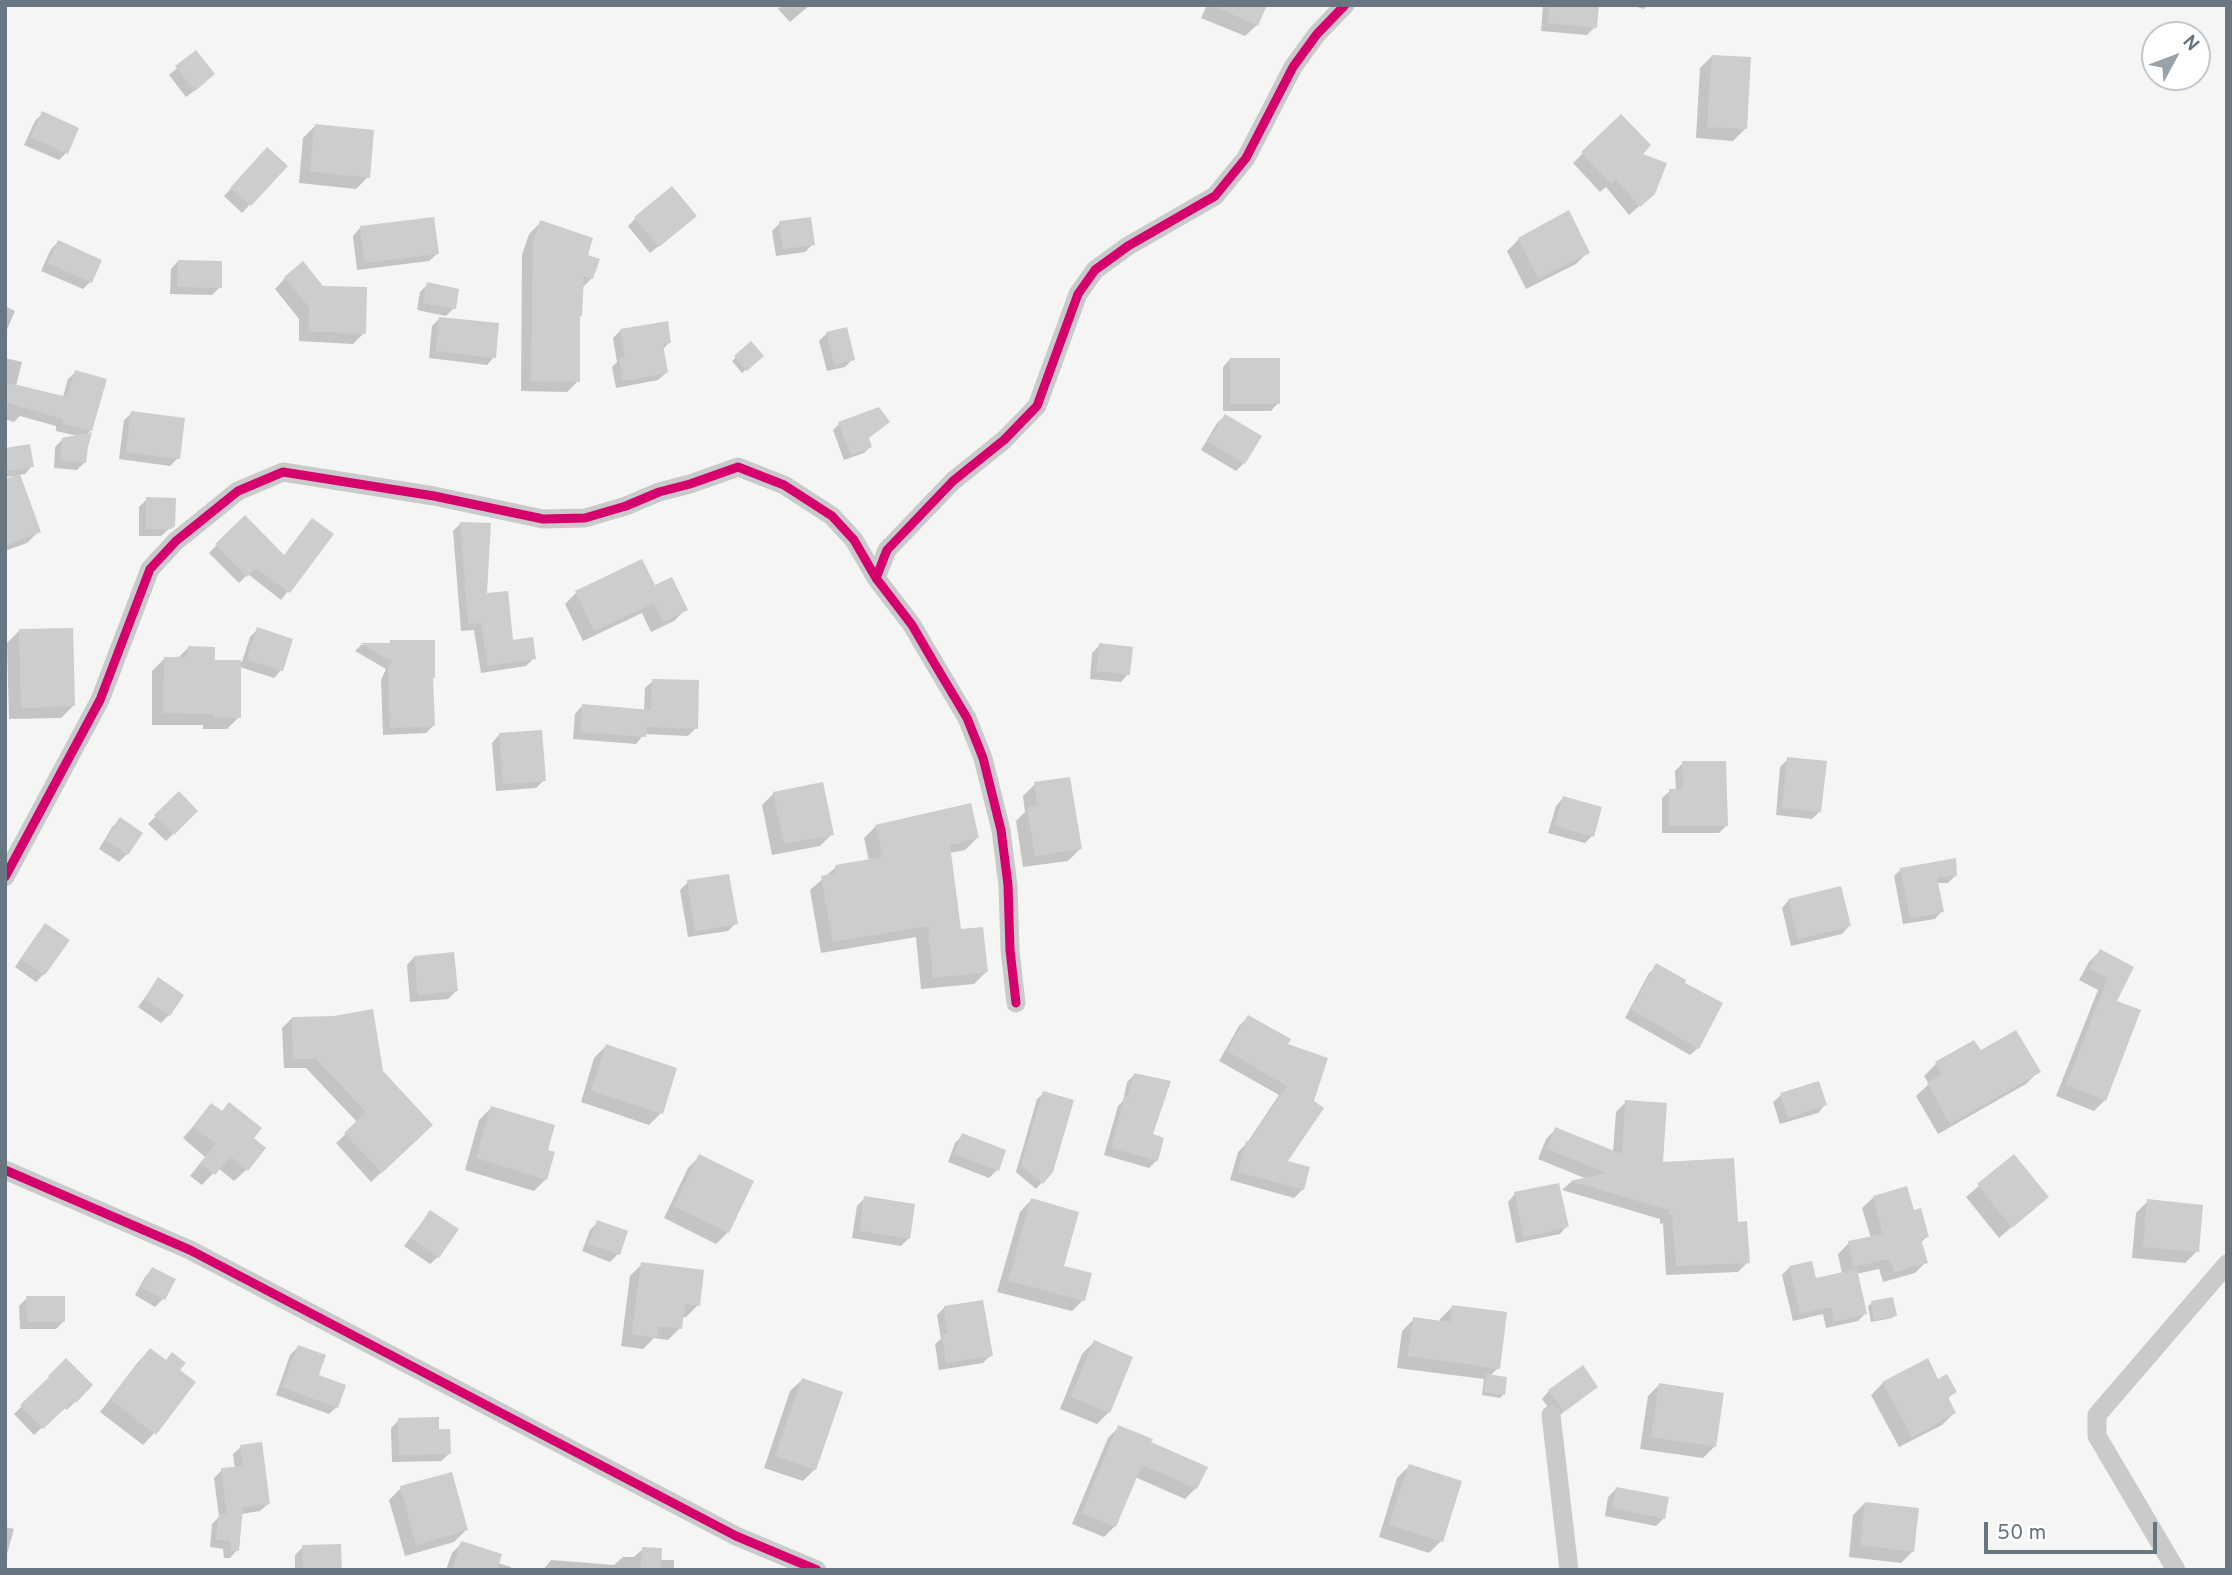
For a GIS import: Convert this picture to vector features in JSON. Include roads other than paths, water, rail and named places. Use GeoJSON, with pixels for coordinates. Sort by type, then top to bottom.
{"type":"FeatureCollection","features":[{"type":"Feature","properties":{"kind":"street"},"geometry":{"type":"LineString","coordinates":[[876,578],[887,550],[953,481],[1004,440],[1037,406],[1078,294],[1096,270],[1128,246],[1215,196],[1246,158],[1293,67],[1317,34],[1345,5]]}},
{"type":"Feature","properties":{"kind":"street"},"geometry":{"type":"LineString","coordinates":[[5,877],[100,700],[150,569],[176,541],[239,491],[283,472],[434,496],[543,519],[585,518],[738,467],[784,485],[832,516],[854,540],[876,578],[912,625],[967,718],[983,758],[1000,830],[1008,885],[1010,950],[1016,1003]]}},
{"type":"Feature","properties":{"kind":"street"},"geometry":{"type":"LineString","coordinates":[[5,1170],[190,1250],[736,1536],[817,1570]]}},
{"type":"Feature","properties":{"kind":"street"},"geometry":{"type":"LineString","coordinates":[[2176,1570],[2097,1436],[2097,1415],[2227,1264]]}},
{"type":"Feature","properties":{"kind":"street"},"geometry":{"type":"LineString","coordinates":[[1551,1415],[1569,1570]]}}]}
